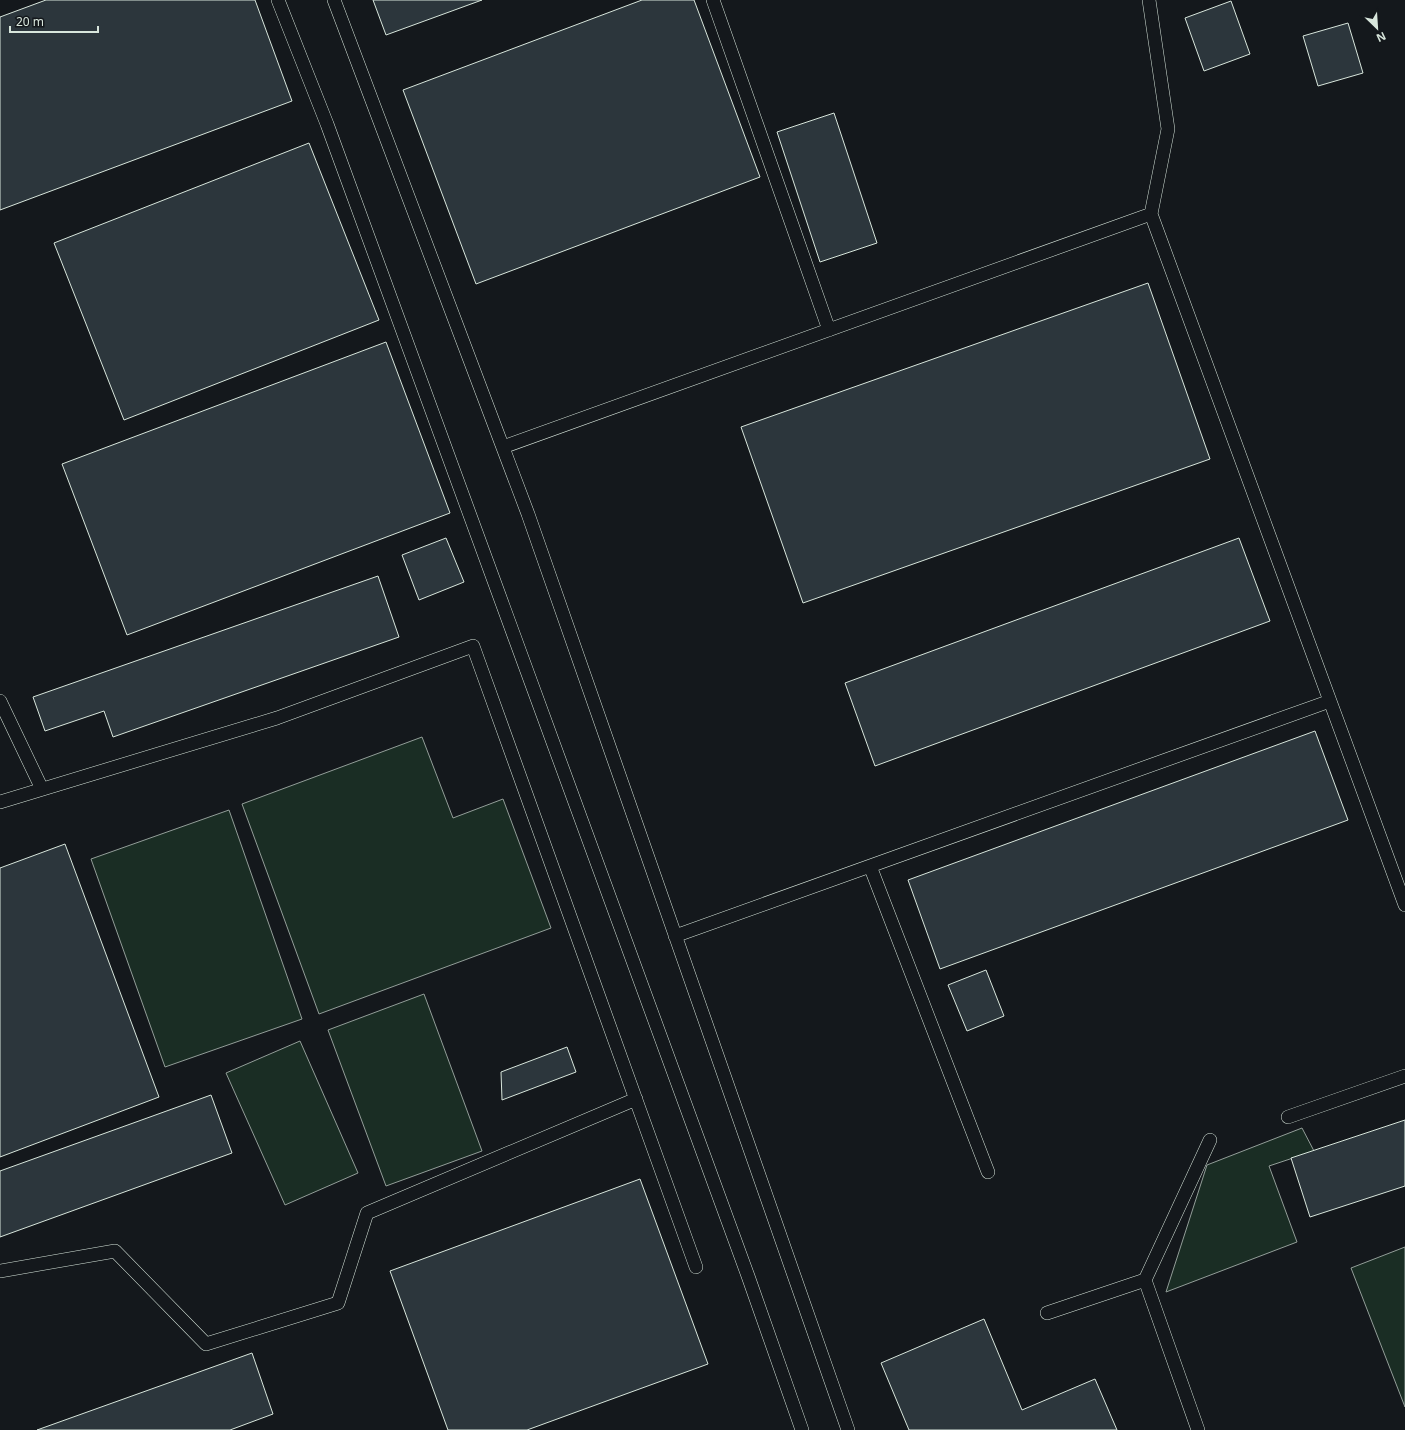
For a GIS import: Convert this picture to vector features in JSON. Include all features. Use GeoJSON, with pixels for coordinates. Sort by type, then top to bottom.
{"type":"FeatureCollection","features":[{"type":"Feature","properties":{"kind":"lane"},"geometry":{"type":"LineString","coordinates":[[278,0],[330,132],[743,1261],[802,1430]]}},
{"type":"Feature","properties":{"kind":"lane"},"geometry":{"type":"LineString","coordinates":[[334,0],[528,514],[848,1430]]}},
{"type":"Feature","properties":{"kind":"lane"},"geometry":{"type":"LineString","coordinates":[[713,0],[829,330]]}},
{"type":"Feature","properties":{"kind":"lane"},"geometry":{"type":"LineString","coordinates":[[1149,0],[1168,129],[1151,214],[1405,905]]}},
{"type":"Feature","properties":{"kind":"lane"},"geometry":{"type":"LineString","coordinates":[[502,447],[1151,214]]}},
{"type":"Feature","properties":{"kind":"lane"},"geometry":{"type":"LineString","coordinates":[[0,802],[277,718],[473,646],[696,1267]]}},
{"type":"Feature","properties":{"kind":"lane"},"geometry":{"type":"LineString","coordinates":[[0,701],[42,789]]}},
{"type":"Feature","properties":{"kind":"lane"},"geometry":{"type":"LineString","coordinates":[[675,936],[1330,701]]}},
{"type":"Feature","properties":{"kind":"lane"},"geometry":{"type":"LineString","coordinates":[[870,866],[988,1172]]}},
{"type":"Feature","properties":{"kind":"lane"},"geometry":{"type":"LineString","coordinates":[[1288,1117],[1405,1076]]}},
{"type":"Feature","properties":{"kind":"lane"},"geometry":{"type":"LineString","coordinates":[[0,1271],[115,1251],[206,1344],[338,1303],[367,1213],[636,1099]]}},
{"type":"Feature","properties":{"kind":"lane"},"geometry":{"type":"LineString","coordinates":[[1198,1430],[1145,1280],[1210,1140]]}},
{"type":"Feature","properties":{"kind":"lane"},"geometry":{"type":"LineString","coordinates":[[1047,1313],[1145,1280]]}},
{"type":"Feature","properties":{"kind":"green space"},"geometry":{"type":"Polygon","coordinates":[[[422,737],[453,818],[503,799],[551,928],[319,1014],[242,804],[422,737]]]}},
{"type":"Feature","properties":{"kind":"green space"},"geometry":{"type":"Polygon","coordinates":[[[229,810],[302,1019],[165,1067],[91,859],[229,810]]]}},
{"type":"Feature","properties":{"kind":"green space"},"geometry":{"type":"Polygon","coordinates":[[[424,994],[482,1151],[386,1186],[328,1030],[424,994]]]}},
{"type":"Feature","properties":{"kind":"green space"},"geometry":{"type":"Polygon","coordinates":[[[300,1041],[358,1173],[285,1205],[226,1073],[300,1041]]]}},
{"type":"Feature","properties":{"kind":"green space"},"geometry":{"type":"Polygon","coordinates":[[[1302,1128],[1314,1151],[1269,1166],[1297,1242],[1166,1292],[1207,1165],[1302,1128]]]}},
{"type":"Feature","properties":{"kind":"green space"},"geometry":{"type":"Polygon","coordinates":[[[1405,1247],[1405,1407],[1351,1268],[1405,1247]]]}},
{"type":"Feature","properties":{"kind":"building"},"geometry":{"type":"Polygon","coordinates":[[[46,0],[255,0],[292,101],[0,210],[0,17],[46,0]]]}},
{"type":"Feature","properties":{"kind":"building"},"geometry":{"type":"Polygon","coordinates":[[[373,0],[482,0],[386,35],[373,0]]]}},
{"type":"Feature","properties":{"kind":"building"},"geometry":{"type":"Polygon","coordinates":[[[642,0],[694,0],[760,177],[476,284],[403,90],[642,0]]]}},
{"type":"Feature","properties":{"kind":"building"},"geometry":{"type":"Polygon","coordinates":[[[1231,1],[1250,54],[1204,71],[1185,18],[1231,1]]]}},
{"type":"Feature","properties":{"kind":"building"},"geometry":{"type":"Polygon","coordinates":[[[1348,23],[1363,73],[1318,86],[1303,36],[1348,23]]]}},
{"type":"Feature","properties":{"kind":"building"},"geometry":{"type":"Polygon","coordinates":[[[834,113],[877,243],[820,262],[777,132],[834,113]]]}},
{"type":"Feature","properties":{"kind":"building"},"geometry":{"type":"Polygon","coordinates":[[[309,143],[379,320],[124,420],[54,243],[309,143]]]}},
{"type":"Feature","properties":{"kind":"building"},"geometry":{"type":"Polygon","coordinates":[[[1148,283],[1210,459],[803,603],[741,427],[1148,283]]]}},
{"type":"Feature","properties":{"kind":"building"},"geometry":{"type":"Polygon","coordinates":[[[386,342],[450,513],[127,635],[62,464],[386,342]]]}},
{"type":"Feature","properties":{"kind":"building"},"geometry":{"type":"Polygon","coordinates":[[[446,538],[464,582],[419,600],[402,555],[446,538]]]}},
{"type":"Feature","properties":{"kind":"building"},"geometry":{"type":"Polygon","coordinates":[[[1239,538],[1270,621],[875,766],[845,683],[1239,538]]]}},
{"type":"Feature","properties":{"kind":"building"},"geometry":{"type":"Polygon","coordinates":[[[378,576],[399,637],[113,737],[104,711],[45,731],[33,697],[378,576]]]}},
{"type":"Feature","properties":{"kind":"building"},"geometry":{"type":"Polygon","coordinates":[[[1315,731],[1348,820],[940,969],[908,880],[1315,731]]]}},
{"type":"Feature","properties":{"kind":"building"},"geometry":{"type":"Polygon","coordinates":[[[65,844],[159,1097],[0,1157],[0,868],[65,844]]]}},
{"type":"Feature","properties":{"kind":"building"},"geometry":{"type":"Polygon","coordinates":[[[986,970],[1004,1016],[967,1031],[948,985],[986,970]]]}},
{"type":"Feature","properties":{"kind":"building"},"geometry":{"type":"Polygon","coordinates":[[[567,1047],[576,1072],[502,1100],[501,1072],[567,1047]]]}},
{"type":"Feature","properties":{"kind":"building"},"geometry":{"type":"Polygon","coordinates":[[[211,1095],[232,1153],[0,1237],[0,1171],[211,1095]]]}},
{"type":"Feature","properties":{"kind":"building"},"geometry":{"type":"Polygon","coordinates":[[[1405,1120],[1405,1186],[1310,1217],[1291,1158],[1405,1120]]]}},
{"type":"Feature","properties":{"kind":"building"},"geometry":{"type":"Polygon","coordinates":[[[640,1179],[708,1364],[527,1430],[448,1430],[390,1271],[640,1179]]]}},
{"type":"Feature","properties":{"kind":"building"},"geometry":{"type":"Polygon","coordinates":[[[984,1319],[1022,1410],[1095,1379],[1117,1430],[909,1430],[881,1363],[984,1319]]]}},
{"type":"Feature","properties":{"kind":"building"},"geometry":{"type":"Polygon","coordinates":[[[252,1353],[273,1414],[230,1430],[37,1430],[252,1353]]]}}]}
